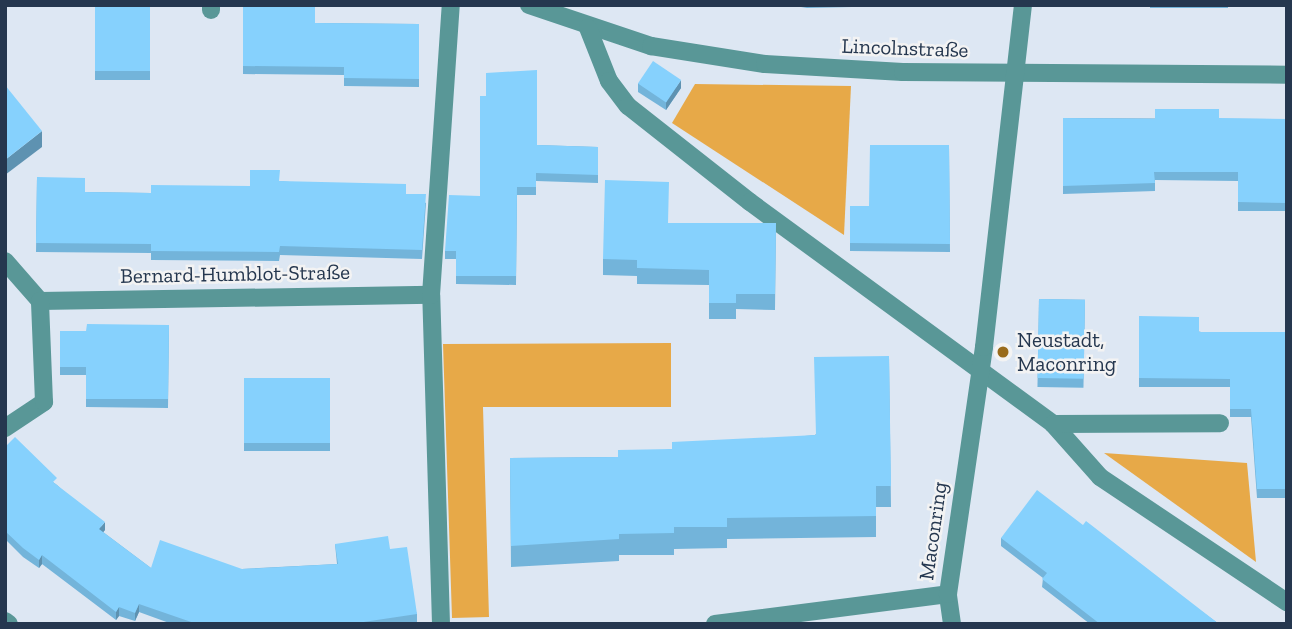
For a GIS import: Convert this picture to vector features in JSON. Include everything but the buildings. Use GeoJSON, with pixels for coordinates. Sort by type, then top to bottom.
{"type":"FeatureCollection","features":[{"type":"Feature","properties":{"kind":"street"},"geometry":{"type":"LineString","coordinates":[[441,624],[431,295],[452,5]]}},
{"type":"Feature","properties":{"kind":"street","name":"Lincolnstraße"},"geometry":{"type":"LineString","coordinates":[[529,5],[588,28],[651,46],[765,64],[1017,74],[1287,75]]}},
{"type":"Feature","properties":{"kind":"street","name":"Maconring"},"geometry":{"type":"LineString","coordinates":[[715,624],[948,594],[980,369],[1017,74],[1023,5]]}},
{"type":"Feature","properties":{"kind":"street"},"geometry":{"type":"LineString","coordinates":[[588,28],[609,81],[628,106],[750,202],[1053,424],[1100,477],[1287,602]]}},
{"type":"Feature","properties":{"kind":"street"},"geometry":{"type":"LineString","coordinates":[[5,261],[40,301],[44,401],[5,428]]}},
{"type":"Feature","properties":{"kind":"street","name":"Bernard-Humblot-Straße"},"geometry":{"type":"LineString","coordinates":[[40,301],[284,295],[431,295]]}},
{"type":"Feature","properties":{"kind":"street"},"geometry":{"type":"LineString","coordinates":[[1053,424],[1220,423]]}},
{"type":"Feature","properties":{"kind":"street"},"geometry":{"type":"LineString","coordinates":[[948,594],[952,624]]}},
{"type":"Feature","properties":{"kind":"shaded area"},"geometry":{"type":"Polygon","coordinates":[[[695,84],[851,86],[844,235],[672,123],[695,84]]]}},
{"type":"Feature","properties":{"kind":"shaded area"},"geometry":{"type":"Polygon","coordinates":[[[671,343],[671,407],[483,407],[489,617],[452,618],[443,344],[671,343]]]}},
{"type":"Feature","properties":{"kind":"shaded area"},"geometry":{"type":"Polygon","coordinates":[[[1104,453],[1247,463],[1256,562],[1104,453]]]}},
{"type":"Feature","properties":{"kind":"place","name":"Neustadt, Maconring"},"geometry":{"type":"Point","coordinates":[1003,352]}}]}
